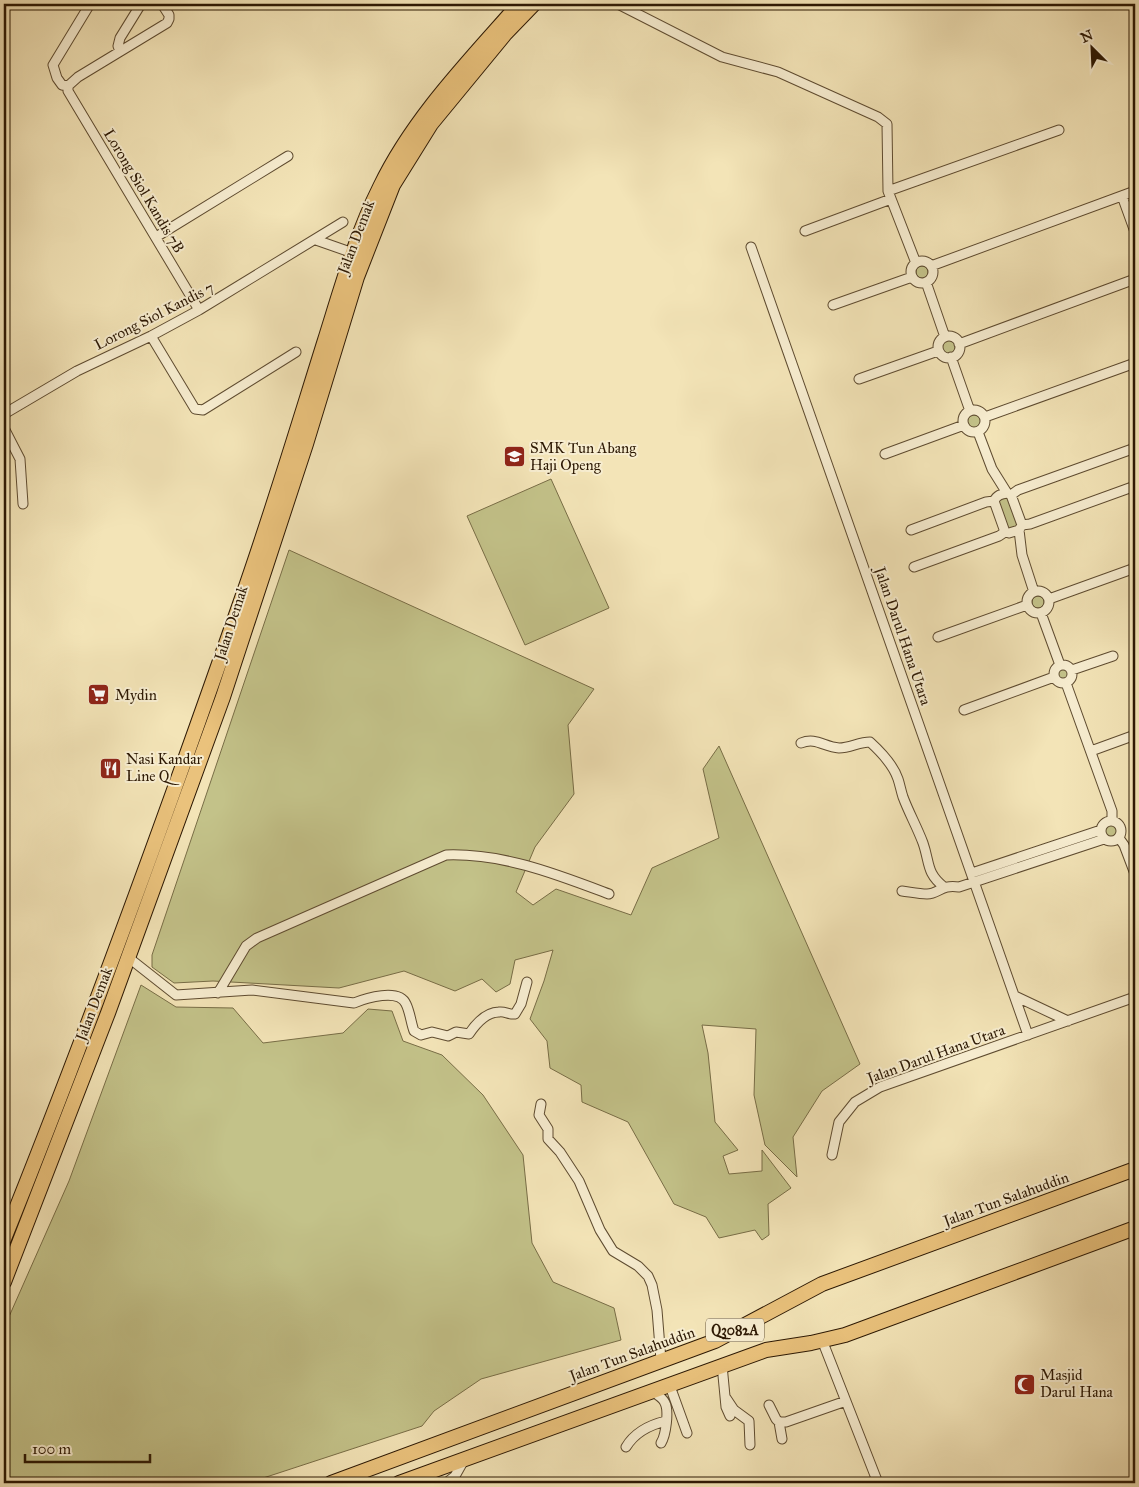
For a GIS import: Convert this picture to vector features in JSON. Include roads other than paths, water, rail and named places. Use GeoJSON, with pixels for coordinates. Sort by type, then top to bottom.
{"type":"FeatureCollection","features":[{"type":"Feature","properties":{"kind":"highway","name":"Jalan Demak"},"geometry":{"type":"LineString","coordinates":[[4,1239],[147,867],[263,539],[353,253],[379,187],[403,146],[447,87],[518,4]]}},
{"type":"Feature","properties":{"kind":"highway","name":"Jalan Demak"},"geometry":{"type":"LineString","coordinates":[[4,1282],[129,958],[223,697],[306,444],[358,277],[393,185],[431,124],[505,34],[534,4]]}},
{"type":"Feature","properties":{"kind":"highway","name":"Jalan Tun Salahuddin"},"geometry":{"type":"LineString","coordinates":[[331,1483],[715,1341],[822,1284],[1135,1170]]}},
{"type":"Feature","properties":{"kind":"highway"},"geometry":{"type":"LineString","coordinates":[[399,1483],[766,1350],[845,1335],[1135,1228]]}},
{"type":"Feature","properties":{"kind":"street","name":"Lorong Siol Kandis 7B"},"geometry":{"type":"LineString","coordinates":[[90,4],[53,65],[57,78],[62,85],[68,86],[68,91],[199,310]]}},
{"type":"Feature","properties":{"kind":"street"},"geometry":{"type":"LineString","coordinates":[[120,51],[118,46],[120,38],[141,4]]}},
{"type":"Feature","properties":{"kind":"street"},"geometry":{"type":"LineString","coordinates":[[68,86],[78,77],[167,23],[169,15],[162,4]]}},
{"type":"Feature","properties":{"kind":"street"},"geometry":{"type":"LineString","coordinates":[[618,4],[722,57],[778,72],[878,117],[887,124],[890,195],[916,263]]}},
{"type":"Feature","properties":{"kind":"street"},"geometry":{"type":"LineString","coordinates":[[805,231],[890,195],[1059,130]]}},
{"type":"Feature","properties":{"kind":"street"},"geometry":{"type":"LineString","coordinates":[[156,237],[288,156]]}},
{"type":"Feature","properties":{"kind":"street"},"geometry":{"type":"LineString","coordinates":[[931,266],[1135,191]]}},
{"type":"Feature","properties":{"kind":"street"},"geometry":{"type":"LineString","coordinates":[[1122,196],[1135,232]]}},
{"type":"Feature","properties":{"kind":"street","name":"Lorong Siol Kandis 7"},"geometry":{"type":"LineString","coordinates":[[4,414],[77,371],[151,336],[199,310],[343,222]]}},
{"type":"Feature","properties":{"kind":"street"},"geometry":{"type":"LineString","coordinates":[[316,240],[353,253]]}},
{"type":"Feature","properties":{"kind":"street","name":"Jalan Darul Hana Utara"},"geometry":{"type":"LineString","coordinates":[[751,247],[1028,1035]]}},
{"type":"Feature","properties":{"kind":"street"},"geometry":{"type":"LineString","coordinates":[[916,263],[925,262],[931,266]]}},
{"type":"Feature","properties":{"kind":"street"},"geometry":{"type":"LineString","coordinates":[[912,277],[912,270],[916,263]]}},
{"type":"Feature","properties":{"kind":"street"},"geometry":{"type":"LineString","coordinates":[[912,277],[918,282],[926,282],[932,276],[931,266]]}},
{"type":"Feature","properties":{"kind":"street"},"geometry":{"type":"LineString","coordinates":[[833,305],[912,277]]}},
{"type":"Feature","properties":{"kind":"street"},"geometry":{"type":"LineString","coordinates":[[959,344],[1135,279]]}},
{"type":"Feature","properties":{"kind":"street"},"geometry":{"type":"LineString","coordinates":[[926,282],[945,337]]}},
{"type":"Feature","properties":{"kind":"street"},"geometry":{"type":"LineString","coordinates":[[151,336],[195,409],[203,410],[296,352]]}},
{"type":"Feature","properties":{"kind":"street"},"geometry":{"type":"LineString","coordinates":[[945,337],[952,337],[959,344],[959,350],[952,357],[944,357],[938,351],[939,342],[945,337]]}},
{"type":"Feature","properties":{"kind":"street"},"geometry":{"type":"LineString","coordinates":[[859,379],[938,351]]}},
{"type":"Feature","properties":{"kind":"street"},"geometry":{"type":"LineString","coordinates":[[952,357],[970,411]]}},
{"type":"Feature","properties":{"kind":"street"},"geometry":{"type":"LineString","coordinates":[[985,418],[1135,364]]}},
{"type":"Feature","properties":{"kind":"street"},"geometry":{"type":"LineString","coordinates":[[970,411],[980,412],[985,418],[983,428],[978,432],[970,432],[964,425],[964,416],[970,411]]}},
{"type":"Feature","properties":{"kind":"street"},"geometry":{"type":"LineString","coordinates":[[885,454],[964,425]]}},
{"type":"Feature","properties":{"kind":"street"},"geometry":{"type":"LineString","coordinates":[[4,428],[20,459],[23,504]]}},
{"type":"Feature","properties":{"kind":"street"},"geometry":{"type":"LineString","coordinates":[[978,432],[992,469],[1009,494],[1021,527],[1022,555],[1034,592]]}},
{"type":"Feature","properties":{"kind":"street"},"geometry":{"type":"LineString","coordinates":[[911,530],[995,499],[1001,494],[1009,494],[1135,448]]}},
{"type":"Feature","properties":{"kind":"street"},"geometry":{"type":"LineString","coordinates":[[992,469],[995,499],[1007,533],[1022,555]]}},
{"type":"Feature","properties":{"kind":"street"},"geometry":{"type":"LineString","coordinates":[[914,567],[1135,486]]}},
{"type":"Feature","properties":{"kind":"street"},"geometry":{"type":"LineString","coordinates":[[1049,599],[1135,568]]}},
{"type":"Feature","properties":{"kind":"street"},"geometry":{"type":"LineString","coordinates":[[1034,592],[1042,592],[1049,599],[1048,607],[1041,613],[1032,612],[1027,605],[1029,596],[1034,592]]}},
{"type":"Feature","properties":{"kind":"street"},"geometry":{"type":"LineString","coordinates":[[938,637],[1027,605]]}},
{"type":"Feature","properties":{"kind":"street"},"geometry":{"type":"LineString","coordinates":[[1041,613],[1060,665]]}},
{"type":"Feature","properties":{"kind":"street"},"geometry":{"type":"LineString","coordinates":[[1072,670],[1113,656]]}},
{"type":"Feature","properties":{"kind":"street"},"geometry":{"type":"LineString","coordinates":[[1060,665],[1068,666],[1072,670],[1072,676],[1066,682],[1060,683],[1054,677],[1055,669],[1060,665]]}},
{"type":"Feature","properties":{"kind":"street"},"geometry":{"type":"LineString","coordinates":[[964,710],[1054,677]]}},
{"type":"Feature","properties":{"kind":"street"},"geometry":{"type":"LineString","coordinates":[[1066,682],[1112,811],[1112,821]]}},
{"type":"Feature","properties":{"kind":"street"},"geometry":{"type":"LineString","coordinates":[[1091,751],[1135,735]]}},
{"type":"Feature","properties":{"kind":"street"},"geometry":{"type":"LineString","coordinates":[[801,743],[810,740],[835,748],[846,748],[860,742],[870,742],[877,749],[889,762],[898,777],[904,798],[916,823],[931,872],[935,879],[944,887]]}},
{"type":"Feature","properties":{"kind":"street"},"geometry":{"type":"LineString","coordinates":[[902,891],[929,894],[944,887],[959,887],[1104,839],[1111,842],[1119,838],[1121,834],[1121,828],[1117,822],[1104,823],[1101,830],[1104,839]]}},
{"type":"Feature","properties":{"kind":"street"},"geometry":{"type":"LineString","coordinates":[[972,873],[1101,830]]}},
{"type":"Feature","properties":{"kind":"street"},"geometry":{"type":"LineString","coordinates":[[1119,838],[1124,845],[1135,874]]}},
{"type":"Feature","properties":{"kind":"street"},"geometry":{"type":"LineString","coordinates":[[218,993],[246,946],[257,938],[446,855],[485,856],[541,869],[609,894]]}},
{"type":"Feature","properties":{"kind":"street"},"geometry":{"type":"LineString","coordinates":[[129,958],[176,995],[252,990],[354,1003],[366,998],[397,996],[403,999],[412,1026],[421,1035],[432,1032],[448,1036],[456,1032],[468,1034],[491,1014],[499,1012],[515,1014],[521,1004],[527,982]]}},
{"type":"Feature","properties":{"kind":"street"},"geometry":{"type":"LineString","coordinates":[[1015,996],[1068,1021]]}},
{"type":"Feature","properties":{"kind":"street","name":"Jalan Darul Hana Utara"},"geometry":{"type":"LineString","coordinates":[[832,1155],[839,1122],[855,1102],[880,1087],[1135,997]]}},
{"type":"Feature","properties":{"kind":"street"},"geometry":{"type":"LineString","coordinates":[[541,1104],[539,1115],[548,1129],[548,1139],[560,1152],[579,1181],[605,1238],[614,1251],[638,1266],[648,1276],[652,1285],[657,1310],[661,1360]]}},
{"type":"Feature","properties":{"kind":"street"},"geometry":{"type":"LineString","coordinates":[[822,1340],[878,1483]]}},
{"type":"Feature","properties":{"kind":"street"},"geometry":{"type":"LineString","coordinates":[[722,1365],[726,1407],[730,1416]]}},
{"type":"Feature","properties":{"kind":"street"},"geometry":{"type":"LineString","coordinates":[[670,1386],[687,1433]]}},
{"type":"Feature","properties":{"kind":"street"},"geometry":{"type":"LineString","coordinates":[[653,1392],[665,1402],[666,1431],[661,1443]]}},
{"type":"Feature","properties":{"kind":"street"},"geometry":{"type":"LineString","coordinates":[[726,1398],[734,1410],[749,1421],[750,1445]]}},
{"type":"Feature","properties":{"kind":"street"},"geometry":{"type":"LineString","coordinates":[[779,1422],[786,1422],[846,1401]]}},
{"type":"Feature","properties":{"kind":"street"},"geometry":{"type":"LineString","coordinates":[[769,1405],[779,1422],[782,1439]]}},
{"type":"Feature","properties":{"kind":"street"},"geometry":{"type":"LineString","coordinates":[[626,1447],[640,1431],[666,1421]]}},
{"type":"Feature","properties":{"kind":"street"},"geometry":{"type":"LineString","coordinates":[[446,1483],[455,1476],[465,1460]]}},
{"type":"Feature","properties":{"kind":"place","name":"SMK Tun Abang Haji Openg"},"geometry":{"type":"Point","coordinates":[514,457]}},
{"type":"Feature","properties":{"kind":"place","name":"Mydin"},"geometry":{"type":"Point","coordinates":[99,695]}},
{"type":"Feature","properties":{"kind":"place","name":"Nasi Kandar Line Q"},"geometry":{"type":"Point","coordinates":[110,768]}},
{"type":"Feature","properties":{"kind":"place","name":"Masjid Darul Hana"},"geometry":{"type":"Point","coordinates":[1024,1384]}}]}
